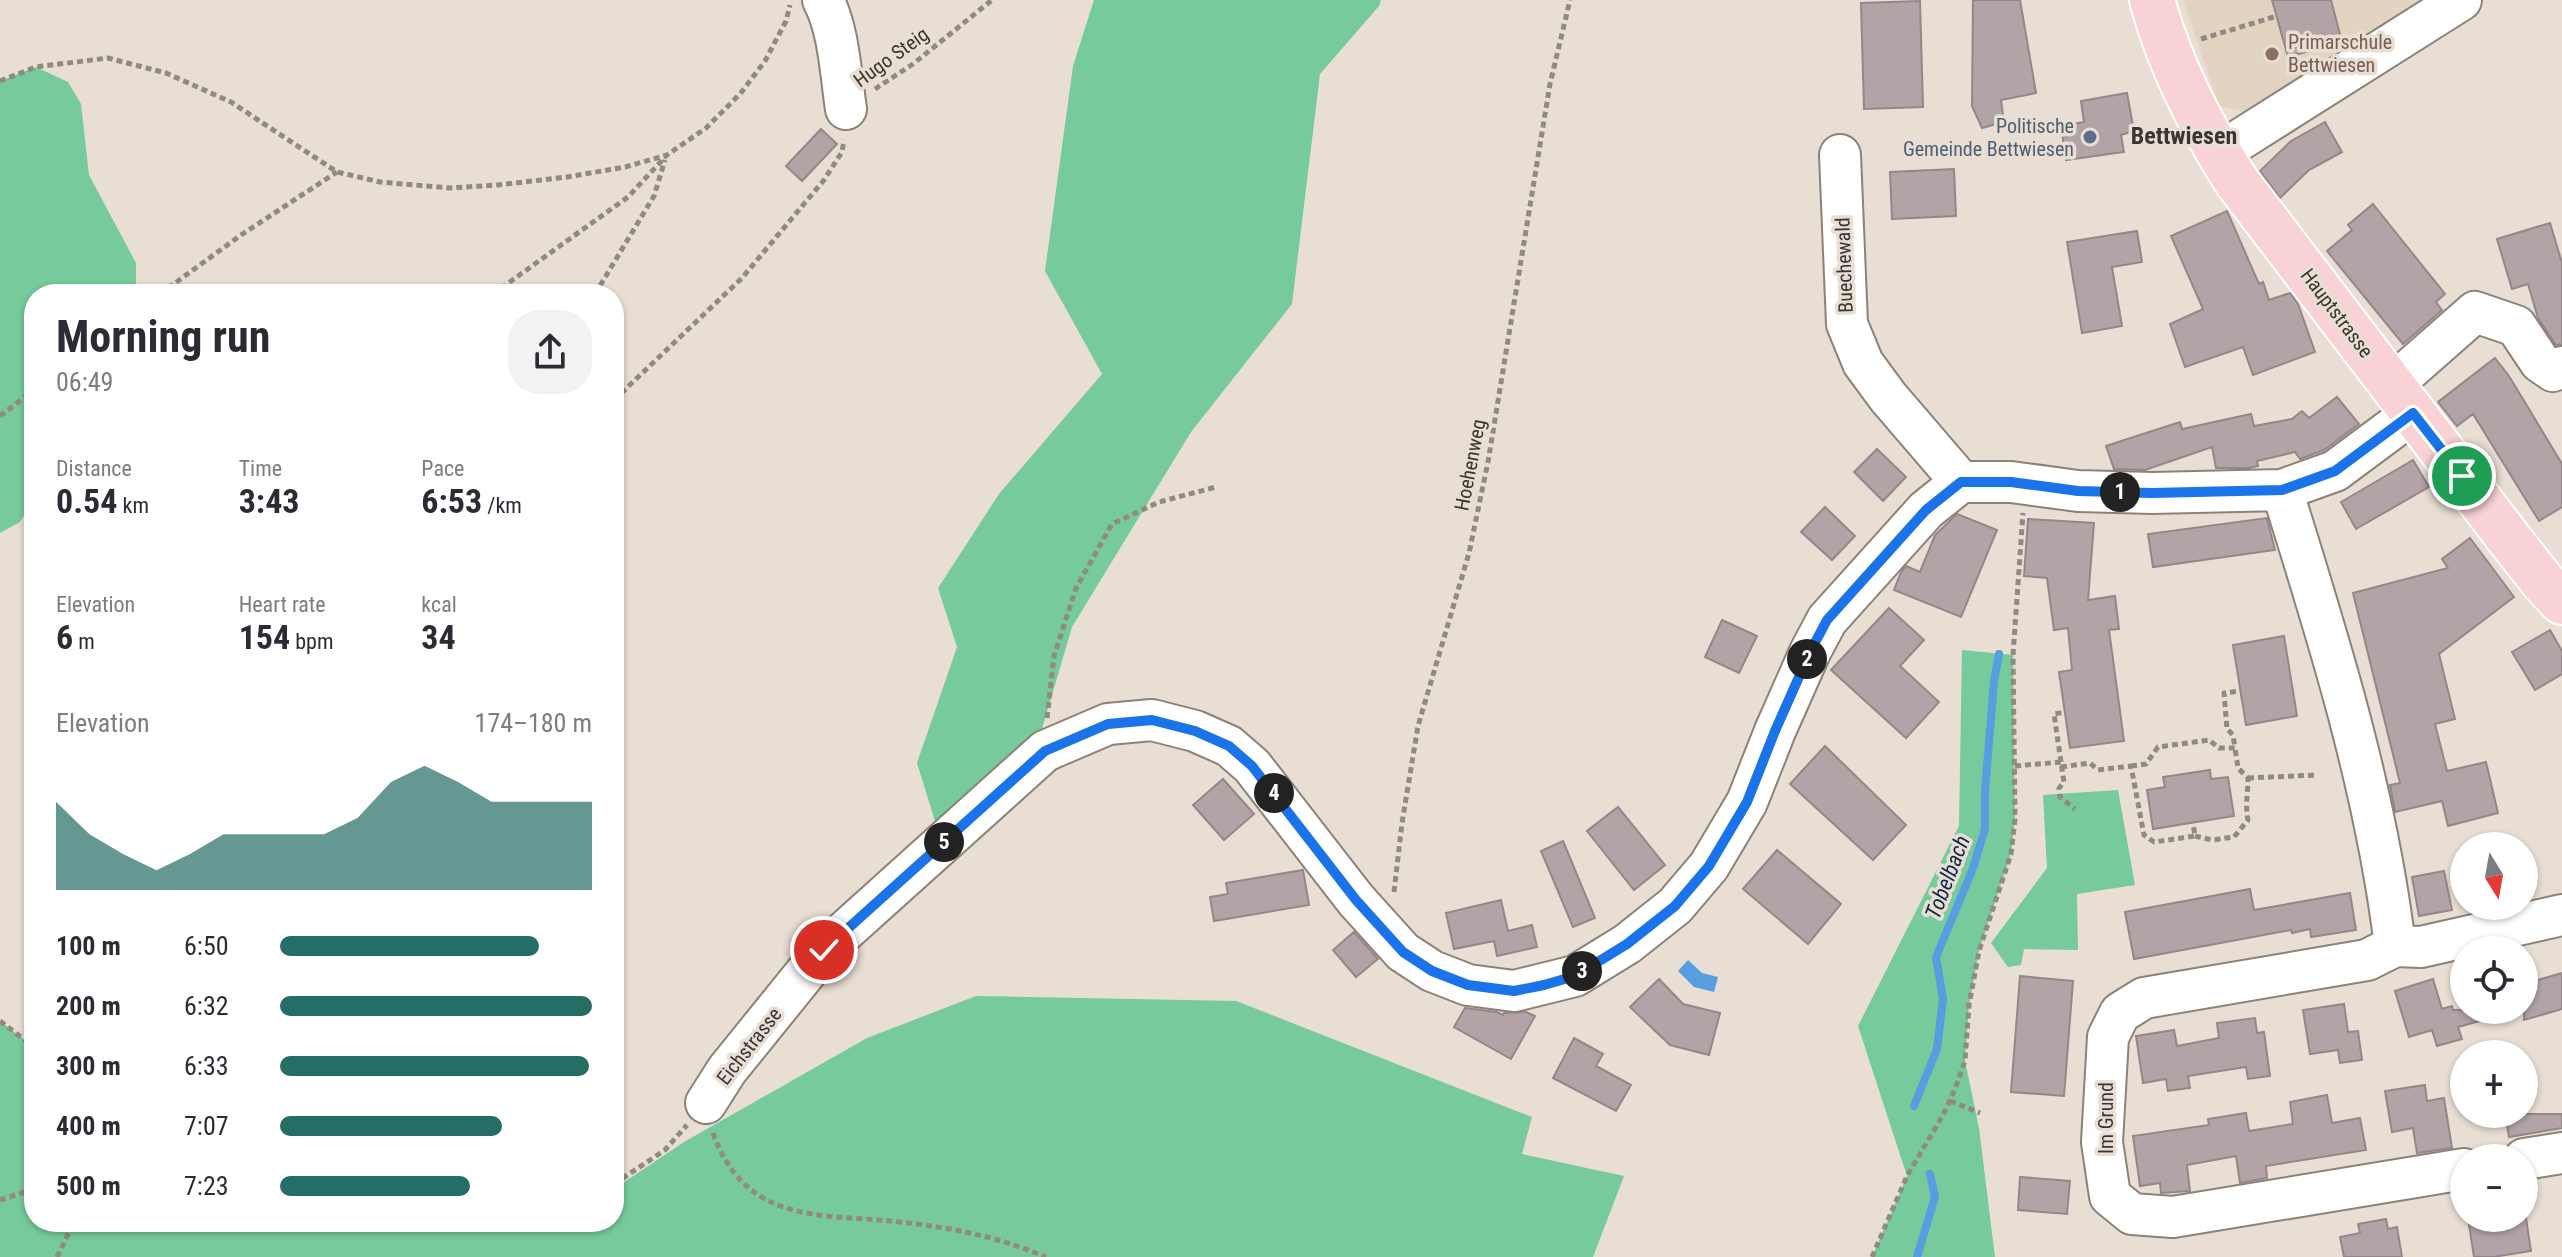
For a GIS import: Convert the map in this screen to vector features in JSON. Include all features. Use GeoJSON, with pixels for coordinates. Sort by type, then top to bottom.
{"type":"FeatureCollection","features":[{"type":"Feature","properties":{"kind":"main road","name":"Hauptstrasse"},"geometry":{"type":"LineString","coordinates":[[2152,0],[2180,80],[2237,182],[2403,399],[2556,584]]}},
{"type":"Feature","properties":{"kind":"street"},"geometry":{"type":"LineString","coordinates":[[823,0],[837,49],[846,109]]}},
{"type":"Feature","properties":{"kind":"street"},"geometry":{"type":"LineString","coordinates":[[2219,153],[2461,0]]}},
{"type":"Feature","properties":{"kind":"street","name":"Buechewald"},"geometry":{"type":"LineString","coordinates":[[1840,155],[1847,324],[1863,363],[1961,482]]}},
{"type":"Feature","properties":{"kind":"street"},"geometry":{"type":"LineString","coordinates":[[1961,482],[2152,493],[2282,490],[2335,471],[2403,399],[2475,312],[2516,326],[2540,362],[2553,371],[2562,367]]}},
{"type":"Feature","properties":{"kind":"street","name":"Eichstrasse"},"geometry":{"type":"LineString","coordinates":[[706,1103],[727,1070],[824,950],[1045,751],[1108,724],[1152,720],[1195,731],[1229,746],[1252,766],[1356,900],[1403,952],[1432,971],[1468,985],[1514,991],[1575,976],[1627,944],[1675,906],[1709,866],[1747,802],[1775,731],[1827,620],[1926,510],[1961,482]]}},
{"type":"Feature","properties":{"kind":"street"},"geometry":{"type":"LineString","coordinates":[[2282,490],[2354,732],[2390,903],[2395,946]]}},
{"type":"Feature","properties":{"kind":"street","name":"Im Grund"},"geometry":{"type":"LineString","coordinates":[[2450,1171],[2173,1217],[2132,1214],[2110,1196],[2102,1142],[2108,1037],[2120,1013],[2144,998],[2367,960],[2395,946],[2421,947],[2562,915]]}},
{"type":"Feature","properties":{"kind":"street"},"geometry":{"type":"LineString","coordinates":[[2538,1157],[2562,1153]]}},
{"type":"Feature","properties":{"kind":"path"},"geometry":{"type":"LineString","coordinates":[[507,284],[628,197],[667,155],[706,128],[740,94],[765,61],[786,21],[791,0]]}},
{"type":"Feature","properties":{"kind":"path","name":"Hugo Steig"},"geometry":{"type":"LineString","coordinates":[[846,109],[913,64],[992,0]]}},
{"type":"Feature","properties":{"kind":"path","name":"Hoehenweg"},"geometry":{"type":"LineString","coordinates":[[1388,933],[1418,726],[1469,553],[1488,462],[1550,84],[1570,0]]}},
{"type":"Feature","properties":{"kind":"path"},"geometry":{"type":"LineString","coordinates":[[2187,43],[2277,16]]}},
{"type":"Feature","properties":{"kind":"path"},"geometry":{"type":"LineString","coordinates":[[0,81],[36,67],[108,58],[166,73],[231,102],[337,172],[380,182],[450,188],[567,177],[625,167],[667,155]]}},
{"type":"Feature","properties":{"kind":"path"},"geometry":{"type":"LineString","coordinates":[[624,390],[742,278],[793,219],[842,152],[846,109]]}},
{"type":"Feature","properties":{"kind":"path"},"geometry":{"type":"LineString","coordinates":[[601,284],[654,196],[667,155]]}},
{"type":"Feature","properties":{"kind":"path"},"geometry":{"type":"LineString","coordinates":[[174,284],[337,172]]}},
{"type":"Feature","properties":{"kind":"path"},"geometry":{"type":"LineString","coordinates":[[0,416],[24,398]]}},
{"type":"Feature","properties":{"kind":"path"},"geometry":{"type":"LineString","coordinates":[[1872,1257],[1907,1176],[1950,1101],[1965,1061],[1969,1005],[1979,951],[2011,854],[2015,819],[2013,655],[2025,484]]}},
{"type":"Feature","properties":{"kind":"path"},"geometry":{"type":"LineString","coordinates":[[1045,751],[1054,656],[1076,588],[1112,524],[1159,502],[1216,487]]}},
{"type":"Feature","properties":{"kind":"path"},"geometry":{"type":"LineString","coordinates":[[2131,766],[2144,835],[2154,842],[2195,836],[2212,840],[2234,837],[2248,820],[2245,802],[2248,778],[2238,768],[2233,735],[2227,729],[2224,693],[2241,691]]}},
{"type":"Feature","properties":{"kind":"path"},"geometry":{"type":"LineString","coordinates":[[2065,712],[2054,714],[2064,782],[2059,788],[2060,797],[2075,809]]}},
{"type":"Feature","properties":{"kind":"path"},"geometry":{"type":"LineString","coordinates":[[2015,766],[2090,763],[2098,770],[2146,764],[2158,747],[2209,740],[2219,748],[2235,748]]}},
{"type":"Feature","properties":{"kind":"path"},"geometry":{"type":"LineString","coordinates":[[2248,778],[2317,775]]}},
{"type":"Feature","properties":{"kind":"path"},"geometry":{"type":"LineString","coordinates":[[2193,823],[2195,836]]}},
{"type":"Feature","properties":{"kind":"path"},"geometry":{"type":"LineString","coordinates":[[0,1021],[24,1039]]}},
{"type":"Feature","properties":{"kind":"path"},"geometry":{"type":"LineString","coordinates":[[1950,1101],[1980,1113]]}},
{"type":"Feature","properties":{"kind":"path"},"geometry":{"type":"LineString","coordinates":[[624,1177],[665,1150],[706,1103]]}},
{"type":"Feature","properties":{"kind":"path"},"geometry":{"type":"LineString","coordinates":[[706,1103],[713,1134],[724,1161],[744,1184],[766,1200],[800,1212],[969,1231],[1046,1257]]}},
{"type":"Feature","properties":{"kind":"path"},"geometry":{"type":"LineString","coordinates":[[0,1200],[24,1192]]}},
{"type":"Feature","properties":{"kind":"path"},"geometry":{"type":"LineString","coordinates":[[57,1257],[69,1232]]}},
{"type":"Feature","properties":{"kind":"shaded area","name":"Primarschule Bettwiesen"},"geometry":{"type":"Polygon","coordinates":[[[2183,0],[2432,0],[2248,113],[2219,106],[2183,0]]]}},
{"type":"Feature","properties":{"kind":"green space"},"geometry":{"type":"Polygon","coordinates":[[[1094,0],[1381,0],[1320,74],[1292,304],[1191,432],[1072,627],[1034,756],[940,837],[917,763],[957,647],[938,588],[999,494],[1102,374],[1045,271],[1073,66],[1094,0]]]}},
{"type":"Feature","properties":{"kind":"green space"},"geometry":{"type":"Polygon","coordinates":[[[36,67],[68,82],[81,104],[89,175],[136,263],[136,284],[24,284],[24,515],[20,522],[0,533],[0,81],[36,67]]]}},
{"type":"Feature","properties":{"kind":"green space"},"geometry":{"type":"Polygon","coordinates":[[[1962,650],[2013,655],[2015,819],[2011,854],[1979,951],[1969,1005],[1965,1061],[1979,1128],[1995,1257],[1872,1257],[1907,1176],[1858,1026],[1959,826],[1962,650]]]}},
{"type":"Feature","properties":{"kind":"green space"},"geometry":{"type":"Polygon","coordinates":[[[2118,790],[2135,885],[2077,894],[2078,950],[2024,949],[2021,965],[2008,967],[1991,943],[2047,868],[2043,795],[2118,790]]]}},
{"type":"Feature","properties":{"kind":"green space"},"geometry":{"type":"Polygon","coordinates":[[[976,996],[1236,1001],[1532,1117],[1522,1154],[1624,1176],[1593,1257],[0,1257],[0,1021],[24,1039],[24,1232],[624,1232],[624,1182],[684,1142],[867,1038],[976,996]]]}},
{"type":"Feature","properties":{"kind":"water"},"geometry":{"type":"Polygon","coordinates":[[[1688,960],[1702,973],[1718,977],[1714,992],[1694,987],[1678,971],[1688,960]]]}},
{"type":"Feature","properties":{"kind":"building"},"geometry":{"type":"Polygon","coordinates":[[[1973,0],[2020,0],[2036,93],[2001,100],[2004,122],[1982,128],[1972,106],[1973,0]]]}},
{"type":"Feature","properties":{"kind":"building"},"geometry":{"type":"Polygon","coordinates":[[[2272,0],[2331,0],[2342,42],[2288,57],[2272,0]]]}},
{"type":"Feature","properties":{"kind":"building"},"geometry":{"type":"Polygon","coordinates":[[[1920,1],[1923,107],[1864,109],[1861,3],[1920,1]]]}},
{"type":"Feature","properties":{"kind":"building"},"geometry":{"type":"Polygon","coordinates":[[[2127,93],[2134,131],[2121,135],[2124,152],[2066,160],[2061,126],[2084,122],[2081,101],[2127,93]]]}},
{"type":"Feature","properties":{"kind":"building"},"geometry":{"type":"Polygon","coordinates":[[[2325,122],[2342,152],[2309,170],[2280,198],[2260,171],[2291,141],[2325,122]]]}},
{"type":"Feature","properties":{"kind":"building"},"geometry":{"type":"Polygon","coordinates":[[[821,129],[837,144],[802,181],[786,166],[821,129]]]}},
{"type":"Feature","properties":{"kind":"building"},"geometry":{"type":"Polygon","coordinates":[[[1954,169],[1956,216],[1892,219],[1890,172],[1954,169]]]}},
{"type":"Feature","properties":{"kind":"building"},"geometry":{"type":"Polygon","coordinates":[[[2373,204],[2445,294],[2436,302],[2442,310],[2403,344],[2327,251],[2352,230],[2348,225],[2373,204]]]}},
{"type":"Feature","properties":{"kind":"building"},"geometry":{"type":"Polygon","coordinates":[[[2227,211],[2259,284],[2263,282],[2269,300],[2290,293],[2298,304],[2315,352],[2253,375],[2243,347],[2185,367],[2170,324],[2203,309],[2171,236],[2227,211]]]}},
{"type":"Feature","properties":{"kind":"building"},"geometry":{"type":"Polygon","coordinates":[[[2550,223],[2562,263],[2562,344],[2556,345],[2538,318],[2528,284],[2512,289],[2497,239],[2550,223]]]}},
{"type":"Feature","properties":{"kind":"building"},"geometry":{"type":"Polygon","coordinates":[[[2137,231],[2142,262],[2112,267],[2122,326],[2082,333],[2067,242],[2137,231]]]}},
{"type":"Feature","properties":{"kind":"building"},"geometry":{"type":"Polygon","coordinates":[[[2495,358],[2562,464],[2562,507],[2539,521],[2473,414],[2457,426],[2438,402],[2495,358]]]}},
{"type":"Feature","properties":{"kind":"building"},"geometry":{"type":"Polygon","coordinates":[[[2337,397],[2359,424],[2324,450],[2300,459],[2295,452],[2257,461],[2258,466],[2249,468],[2216,468],[2212,447],[2145,470],[2114,469],[2106,446],[2180,422],[2182,429],[2251,414],[2254,426],[2292,419],[2302,411],[2309,418],[2337,397]]]}},
{"type":"Feature","properties":{"kind":"building"},"geometry":{"type":"Polygon","coordinates":[[[1877,449],[1906,477],[1883,501],[1854,472],[1877,449]]]}},
{"type":"Feature","properties":{"kind":"building"},"geometry":{"type":"Polygon","coordinates":[[[2413,460],[2429,487],[2356,529],[2341,502],[2413,460]]]}},
{"type":"Feature","properties":{"kind":"building"},"geometry":{"type":"Polygon","coordinates":[[[1825,507],[1855,536],[1832,560],[1801,532],[1825,507]]]}},
{"type":"Feature","properties":{"kind":"building"},"geometry":{"type":"Polygon","coordinates":[[[1957,514],[1997,530],[1961,617],[1894,590],[1906,566],[1920,572],[1935,535],[1957,514]]]}},
{"type":"Feature","properties":{"kind":"building"},"geometry":{"type":"Polygon","coordinates":[[[2267,518],[2275,550],[2153,567],[2148,534],[2267,518]]]}},
{"type":"Feature","properties":{"kind":"building"},"geometry":{"type":"Polygon","coordinates":[[[2028,519],[2094,523],[2088,600],[2115,596],[2119,629],[2109,630],[2124,741],[2070,748],[2059,672],[2072,670],[2068,628],[2054,630],[2047,578],[2024,576],[2028,519]]]}},
{"type":"Feature","properties":{"kind":"building"},"geometry":{"type":"Polygon","coordinates":[[[2470,538],[2514,597],[2439,654],[2455,719],[2435,724],[2447,771],[2486,762],[2498,813],[2448,826],[2442,801],[2395,812],[2390,785],[2400,783],[2353,593],[2448,568],[2442,559],[2470,538]]]}},
{"type":"Feature","properties":{"kind":"building"},"geometry":{"type":"Polygon","coordinates":[[[1889,608],[1924,640],[1900,666],[1939,702],[1906,738],[1831,670],[1889,608]]]}},
{"type":"Feature","properties":{"kind":"building"},"geometry":{"type":"Polygon","coordinates":[[[1722,620],[1757,636],[1739,673],[1705,657],[1722,620]]]}},
{"type":"Feature","properties":{"kind":"building"},"geometry":{"type":"Polygon","coordinates":[[[2550,630],[2562,651],[2562,674],[2535,690],[2512,652],[2550,630]]]}},
{"type":"Feature","properties":{"kind":"building"},"geometry":{"type":"Polygon","coordinates":[[[2284,636],[2297,716],[2246,725],[2233,645],[2284,636]]]}},
{"type":"Feature","properties":{"kind":"building"},"geometry":{"type":"Polygon","coordinates":[[[1825,746],[1906,825],[1873,860],[1790,784],[1825,746]]]}},
{"type":"Feature","properties":{"kind":"building"},"geometry":{"type":"Polygon","coordinates":[[[2210,770],[2211,779],[2228,777],[2234,816],[2153,829],[2147,790],[2165,787],[2163,777],[2210,770]]]}},
{"type":"Feature","properties":{"kind":"building"},"geometry":{"type":"Polygon","coordinates":[[[1223,779],[1254,814],[1224,840],[1193,805],[1223,779]]]}},
{"type":"Feature","properties":{"kind":"building"},"geometry":{"type":"Polygon","coordinates":[[[1618,807],[1665,865],[1634,890],[1587,831],[1618,807]]]}},
{"type":"Feature","properties":{"kind":"building"},"geometry":{"type":"Polygon","coordinates":[[[1563,841],[1595,918],[1573,927],[1541,851],[1563,841]]]}},
{"type":"Feature","properties":{"kind":"building"},"geometry":{"type":"Polygon","coordinates":[[[1777,850],[1841,904],[1808,944],[1743,889],[1777,850]]]}},
{"type":"Feature","properties":{"kind":"building"},"geometry":{"type":"Polygon","coordinates":[[[1303,870],[1309,905],[1214,921],[1210,897],[1228,894],[1226,883],[1303,870]]]}},
{"type":"Feature","properties":{"kind":"building"},"geometry":{"type":"Polygon","coordinates":[[[2444,871],[2450,910],[2419,916],[2412,877],[2444,871]]]}},
{"type":"Feature","properties":{"kind":"building"},"geometry":{"type":"Polygon","coordinates":[[[2250,889],[2254,910],[2350,893],[2356,930],[2311,937],[2310,929],[2292,933],[2291,930],[2134,959],[2125,912],[2250,889]]]}},
{"type":"Feature","properties":{"kind":"building"},"geometry":{"type":"Polygon","coordinates":[[[1501,900],[1508,931],[1532,925],[1537,947],[1497,956],[1494,941],[1454,949],[1446,913],[1501,900]]]}},
{"type":"Feature","properties":{"kind":"building"},"geometry":{"type":"Polygon","coordinates":[[[1354,932],[1378,959],[1356,977],[1333,950],[1354,932]]]}},
{"type":"Feature","properties":{"kind":"building"},"geometry":{"type":"Polygon","coordinates":[[[2562,973],[2562,1009],[2538,1016],[2538,980],[2562,973]]]}},
{"type":"Feature","properties":{"kind":"building"},"geometry":{"type":"Polygon","coordinates":[[[2020,976],[2073,981],[2064,1096],[2011,1092],[2020,976]]]}},
{"type":"Feature","properties":{"kind":"building"},"geometry":{"type":"Polygon","coordinates":[[[1659,979],[1683,1004],[1720,1013],[1709,1055],[1670,1045],[1630,1007],[1659,979]]]}},
{"type":"Feature","properties":{"kind":"building"},"geometry":{"type":"Polygon","coordinates":[[[2433,979],[2442,1009],[2450,1007],[2450,1024],[2469,1024],[2458,1027],[2462,1039],[2437,1046],[2432,1030],[2409,1037],[2395,991],[2433,979]]]}},
{"type":"Feature","properties":{"kind":"building"},"geometry":{"type":"Polygon","coordinates":[[[2344,1004],[2348,1032],[2358,1031],[2362,1060],[2340,1063],[2338,1050],[2310,1054],[2303,1010],[2344,1004]]]}},
{"type":"Feature","properties":{"kind":"building"},"geometry":{"type":"Polygon","coordinates":[[[1465,1008],[1503,1015],[1526,1012],[1535,1016],[1511,1059],[1454,1027],[1465,1008]]]}},
{"type":"Feature","properties":{"kind":"building"},"geometry":{"type":"Polygon","coordinates":[[[2255,1018],[2257,1033],[2264,1032],[2270,1076],[2248,1079],[2246,1067],[2188,1076],[2190,1088],[2168,1091],[2166,1079],[2143,1083],[2136,1036],[2174,1030],[2177,1046],[2219,1038],[2217,1023],[2255,1018]]]}},
{"type":"Feature","properties":{"kind":"building"},"geometry":{"type":"Polygon","coordinates":[[[1574,1038],[1603,1054],[1596,1066],[1631,1085],[1616,1111],[1553,1078],[1574,1038]]]}},
{"type":"Feature","properties":{"kind":"building"},"geometry":{"type":"Polygon","coordinates":[[[2425,1085],[2427,1101],[2444,1098],[2450,1148],[2417,1153],[2413,1128],[2392,1132],[2385,1091],[2425,1085]]]}},
{"type":"Feature","properties":{"kind":"building"},"geometry":{"type":"Polygon","coordinates":[[[2327,1095],[2332,1123],[2360,1118],[2366,1150],[2266,1166],[2267,1178],[2240,1183],[2236,1156],[2187,1165],[2190,1191],[2161,1193],[2160,1183],[2140,1186],[2133,1136],[2209,1125],[2208,1119],[2246,1113],[2249,1131],[2293,1124],[2290,1102],[2327,1095]]]}},
{"type":"Feature","properties":{"kind":"building"},"geometry":{"type":"Polygon","coordinates":[[[2538,1114],[2562,1114],[2562,1128],[2509,1137],[2507,1128],[2538,1128],[2538,1114]]]}},
{"type":"Feature","properties":{"kind":"building"},"geometry":{"type":"Polygon","coordinates":[[[2020,1177],[2070,1181],[2067,1214],[2018,1210],[2020,1177]]]}},
{"type":"Feature","properties":{"kind":"building"},"geometry":{"type":"Polygon","coordinates":[[[2386,1219],[2388,1229],[2397,1227],[2402,1257],[2344,1257],[2340,1237],[2360,1233],[2358,1224],[2386,1219]]]}},
{"type":"Feature","properties":{"kind":"building"},"geometry":{"type":"Polygon","coordinates":[[[2470,1232],[2528,1232],[2531,1251],[2474,1257],[2470,1232]]]}},
{"type":"Feature","properties":{"kind":"waterway","name":"Tobelbach"},"geometry":{"type":"LineString","coordinates":[[1914,1106],[1937,1049],[1943,999],[1936,957],[1972,871],[1985,829],[1985,791],[1999,654]]}},
{"type":"Feature","properties":{"kind":"waterway","name":"Tobelbach"},"geometry":{"type":"LineString","coordinates":[[1917,1257],[1935,1197],[1930,1174]]}},
{"type":"Feature","properties":{"kind":"place","name":"Primarschule Bettwiesen"},"geometry":{"type":"Point","coordinates":[2272,54]}},
{"type":"Feature","properties":{"kind":"place","name":"Politische Gemeinde Bettwiesen"},"geometry":{"type":"Point","coordinates":[2090,137]}},
{"type":"Feature","properties":{"kind":"district","name":"Bettwiesen"},"geometry":{"type":"Point","coordinates":[2184,136]}},
{"type":"Feature","properties":{"kind":"route"},"geometry":{"type":"LineString","coordinates":[[824,950],[1045,751],[1108,724],[1152,720],[1195,731],[1239,753],[1356,900],[1403,952],[1432,971],[1468,985],[1514,991],[1544,985],[1575,976],[1627,944],[1675,906],[1709,866],[1747,802],[1775,731],[1827,620],[1926,510],[1961,482],[2011,482],[2078,491],[2152,493],[2282,490],[2335,471],[2413,413],[2462,476]]}}]}
